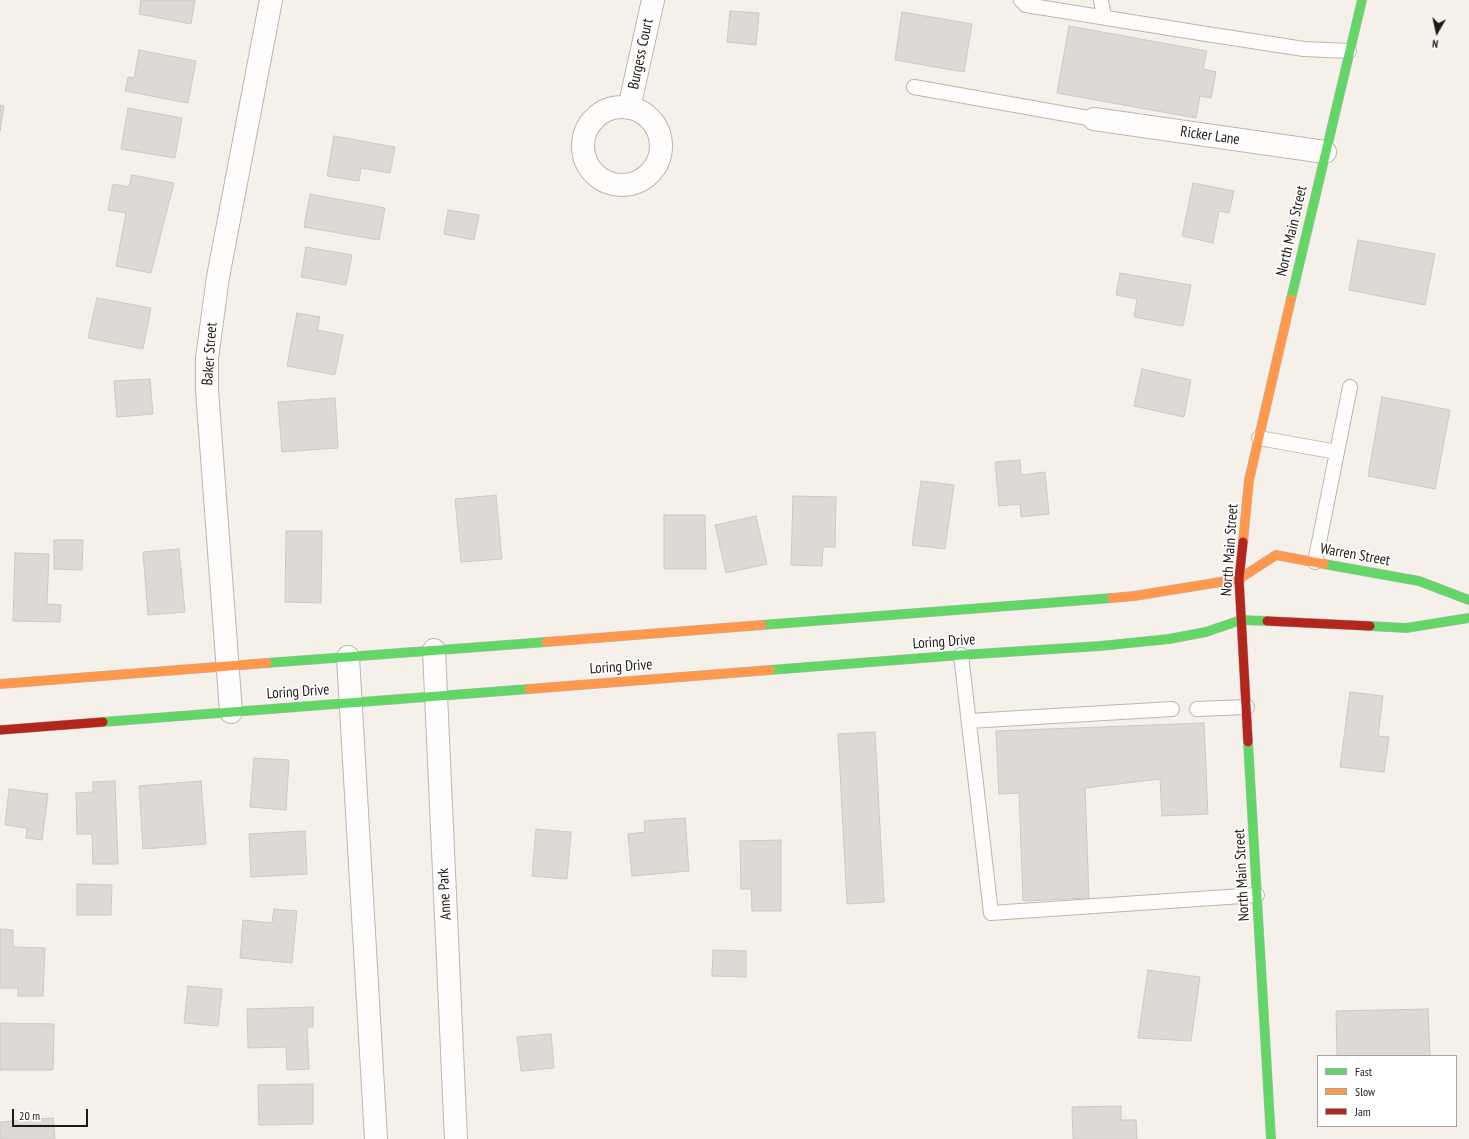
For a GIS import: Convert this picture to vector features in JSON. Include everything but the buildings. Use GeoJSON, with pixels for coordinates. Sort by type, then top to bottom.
{"type":"FeatureCollection","features":[{"type":"Feature","properties":{"kind":"street","name":"Baker Street"},"geometry":{"type":"LineString","coordinates":[[231,712],[207,390],[208,358],[218,277],[271,0]]}},
{"type":"Feature","properties":{"kind":"street","name":"Burgess Court"},"geometry":{"type":"LineString","coordinates":[[629,108],[653,0]]}},
{"type":"Feature","properties":{"kind":"street","name":"North Main Street"},"geometry":{"type":"LineString","coordinates":[[1271,1139],[1239,579],[1249,480],[1362,0]]}},
{"type":"Feature","properties":{"kind":"street","name":"Ricker Lane"},"geometry":{"type":"LineString","coordinates":[[1094,118],[1325,152]]}},
{"type":"Feature","properties":{"kind":"street","name":"Warren Street"},"geometry":{"type":"LineString","coordinates":[[1239,579],[1276,555],[1419,581],[1469,600]]}},
{"type":"Feature","properties":{"kind":"street","name":"Loring Drive"},"geometry":{"type":"LineString","coordinates":[[0,684],[1126,596],[1239,579]]}},
{"type":"Feature","properties":{"kind":"street"},"geometry":{"type":"LineString","coordinates":[[1241,620],[1406,628],[1469,618]]}},
{"type":"Feature","properties":{"kind":"street","name":"Loring Drive"},"geometry":{"type":"LineString","coordinates":[[0,730],[961,655],[1100,646],[1169,639],[1206,632],[1241,620]]}},
{"type":"Feature","properties":{"kind":"street","name":"Anne Park"},"geometry":{"type":"LineString","coordinates":[[434,650],[456,1139]]}},
{"type":"Feature","properties":{"kind":"street"},"geometry":{"type":"LineString","coordinates":[[348,657],[376,1139]]}},
{"type":"Feature","properties":{"kind":"lane"},"geometry":{"type":"LineString","coordinates":[[1021,0],[1026,5],[1304,49],[1349,52]]}},
{"type":"Feature","properties":{"kind":"lane"},"geometry":{"type":"LineString","coordinates":[[1101,0],[1104,17]]}},
{"type":"Feature","properties":{"kind":"lane"},"geometry":{"type":"LineString","coordinates":[[914,87],[1094,118]]}},
{"type":"Feature","properties":{"kind":"lane"},"geometry":{"type":"LineString","coordinates":[[1316,562],[1350,387]]}},
{"type":"Feature","properties":{"kind":"lane"},"geometry":{"type":"LineString","coordinates":[[1259,438],[1337,452]]}},
{"type":"Feature","properties":{"kind":"lane"},"geometry":{"type":"LineString","coordinates":[[961,655],[991,913],[1257,895]]}},
{"type":"Feature","properties":{"kind":"lane"},"geometry":{"type":"LineString","coordinates":[[1197,709],[1247,707]]}},
{"type":"Feature","properties":{"kind":"lane"},"geometry":{"type":"LineString","coordinates":[[968,721],[1172,710]]}},
{"type":"Feature","properties":{"kind":"traffic: fast"},"geometry":{"type":"LineString","coordinates":[[1291,299],[1362,0]]}},
{"type":"Feature","properties":{"kind":"traffic: fast"},"geometry":{"type":"LineString","coordinates":[[1324,564],[1419,581],[1469,600]]}},
{"type":"Feature","properties":{"kind":"traffic: fast"},"geometry":{"type":"LineString","coordinates":[[762,625],[1112,598]]}},
{"type":"Feature","properties":{"kind":"traffic: fast"},"geometry":{"type":"LineString","coordinates":[[1370,626],[1406,628],[1469,618]]}},
{"type":"Feature","properties":{"kind":"traffic: fast"},"geometry":{"type":"LineString","coordinates":[[770,670],[1100,646],[1169,639],[1206,632],[1241,620],[1267,621]]}},
{"type":"Feature","properties":{"kind":"traffic: fast"},"geometry":{"type":"LineString","coordinates":[[267,663],[546,642]]}},
{"type":"Feature","properties":{"kind":"traffic: fast"},"geometry":{"type":"LineString","coordinates":[[103,722],[529,689]]}},
{"type":"Feature","properties":{"kind":"traffic: fast"},"geometry":{"type":"LineString","coordinates":[[1248,742],[1271,1139]]}},
{"type":"Feature","properties":{"kind":"traffic: slow"},"geometry":{"type":"LineString","coordinates":[[1243,542],[1249,480],[1291,299]]}},
{"type":"Feature","properties":{"kind":"traffic: slow"},"geometry":{"type":"LineString","coordinates":[[1112,598],[1134,596],[1239,579],[1276,555],[1324,564]]}},
{"type":"Feature","properties":{"kind":"traffic: slow"},"geometry":{"type":"LineString","coordinates":[[546,642],[762,625]]}},
{"type":"Feature","properties":{"kind":"traffic: slow"},"geometry":{"type":"LineString","coordinates":[[0,684],[267,663]]}},
{"type":"Feature","properties":{"kind":"traffic: slow"},"geometry":{"type":"LineString","coordinates":[[529,689],[770,670]]}},
{"type":"Feature","properties":{"kind":"traffic: jam"},"geometry":{"type":"LineString","coordinates":[[1243,542],[1239,579],[1248,742]]}},
{"type":"Feature","properties":{"kind":"traffic: jam"},"geometry":{"type":"LineString","coordinates":[[1267,621],[1370,626]]}},
{"type":"Feature","properties":{"kind":"traffic: jam"},"geometry":{"type":"LineString","coordinates":[[0,730],[103,722]]}}]}
